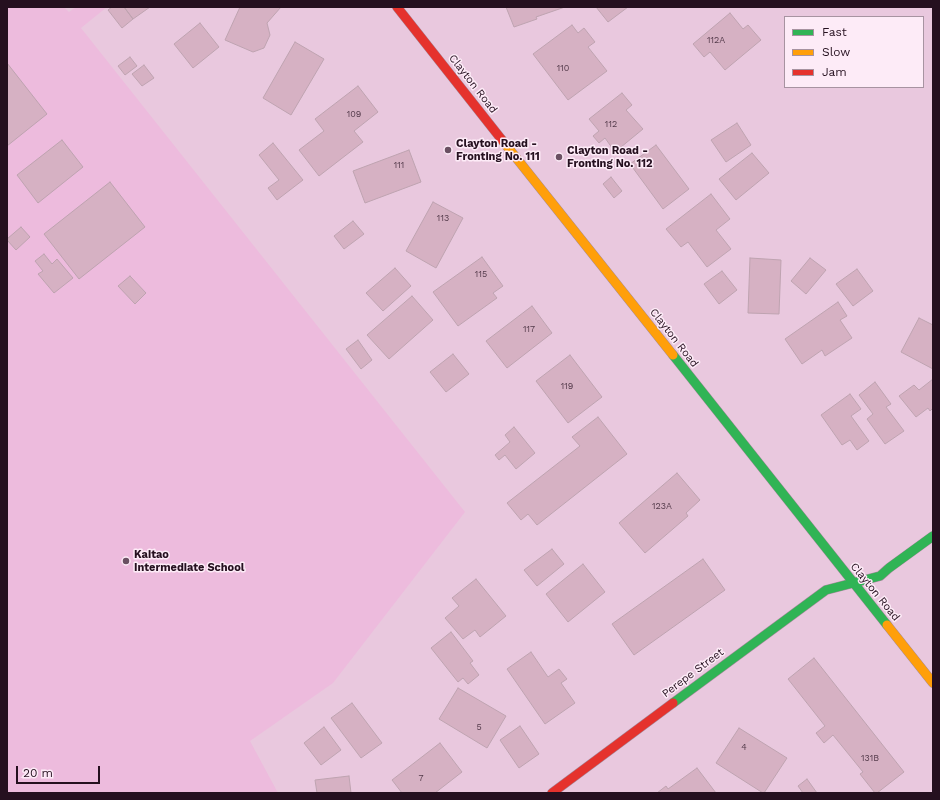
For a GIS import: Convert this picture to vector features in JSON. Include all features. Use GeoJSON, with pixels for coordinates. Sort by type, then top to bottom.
{"type":"FeatureCollection","features":[{"type":"Feature","properties":{"kind":"main road","name":"Clayton Road"},"geometry":{"type":"LineString","coordinates":[[397,7],[933,683]]}},
{"type":"Feature","properties":{"kind":"main road","name":"Perepe Street"},"geometry":{"type":"LineString","coordinates":[[552,793],[817,596],[826,590],[880,576],[933,536]]}},
{"type":"Feature","properties":{"kind":"shaded area"},"geometry":{"type":"Polygon","coordinates":[[[7,7],[64,7],[69,12],[76,7],[107,7],[81,28],[465,512],[333,683],[250,741],[278,793],[7,793],[7,7]]]}},
{"type":"Feature","properties":{"kind":"building"},"geometry":{"type":"Polygon","coordinates":[[[112,7],[124,7],[133,19],[122,28],[108,10],[112,7]]]}},
{"type":"Feature","properties":{"kind":"building"},"geometry":{"type":"Polygon","coordinates":[[[124,7],[150,7],[133,19],[124,7]]]}},
{"type":"Feature","properties":{"kind":"building"},"geometry":{"type":"Polygon","coordinates":[[[240,7],[281,7],[267,23],[270,35],[264,48],[253,52],[225,40],[240,7]]]}},
{"type":"Feature","properties":{"kind":"building"},"geometry":{"type":"Polygon","coordinates":[[[506,7],[565,7],[536,17],[537,19],[514,27],[506,7]]]}},
{"type":"Feature","properties":{"kind":"building"},"geometry":{"type":"Polygon","coordinates":[[[596,7],[628,7],[608,22],[596,7]]]}},
{"type":"Feature","properties":{"kind":"building"},"geometry":{"type":"Polygon","coordinates":[[[730,13],[743,29],[748,25],[761,40],[725,70],[710,52],[704,57],[693,44],[730,13]]]}},
{"type":"Feature","properties":{"kind":"building"},"geometry":{"type":"Polygon","coordinates":[[[200,23],[219,47],[193,68],[174,44],[200,23]]]}},
{"type":"Feature","properties":{"kind":"building"},"geometry":{"type":"Polygon","coordinates":[[[572,25],[578,33],[584,28],[595,42],[588,47],[607,71],[568,100],[533,54],[572,25]]]}},
{"type":"Feature","properties":{"kind":"building"},"geometry":{"type":"Polygon","coordinates":[[[295,42],[324,59],[291,115],[263,98],[295,42]]]}},
{"type":"Feature","properties":{"kind":"building"},"geometry":{"type":"Polygon","coordinates":[[[130,57],[137,66],[125,75],[118,66],[130,57]]]}},
{"type":"Feature","properties":{"kind":"building"},"geometry":{"type":"Polygon","coordinates":[[[7,63],[47,114],[7,146],[7,63]]]}},
{"type":"Feature","properties":{"kind":"building"},"geometry":{"type":"Polygon","coordinates":[[[144,65],[154,78],[142,86],[132,74],[144,65]]]}},
{"type":"Feature","properties":{"kind":"building"},"geometry":{"type":"Polygon","coordinates":[[[358,86],[378,112],[354,131],[363,142],[319,176],[299,150],[324,131],[315,119],[358,86]]]}},
{"type":"Feature","properties":{"kind":"building"},"geometry":{"type":"Polygon","coordinates":[[[622,93],[632,105],[626,110],[643,129],[615,152],[605,138],[599,143],[593,136],[599,131],[589,119],[622,93]]]}},
{"type":"Feature","properties":{"kind":"building"},"geometry":{"type":"Polygon","coordinates":[[[737,123],[751,145],[726,162],[711,140],[737,123]]]}},
{"type":"Feature","properties":{"kind":"building"},"geometry":{"type":"Polygon","coordinates":[[[62,140],[83,167],[38,203],[17,175],[62,140]]]}},
{"type":"Feature","properties":{"kind":"building"},"geometry":{"type":"Polygon","coordinates":[[[273,143],[303,180],[277,200],[268,188],[279,180],[259,155],[273,143]]]}},
{"type":"Feature","properties":{"kind":"building"},"geometry":{"type":"Polygon","coordinates":[[[656,145],[689,189],[663,209],[630,164],[656,145]]]}},
{"type":"Feature","properties":{"kind":"building"},"geometry":{"type":"Polygon","coordinates":[[[409,150],[421,182],[365,203],[353,171],[409,150]]]}},
{"type":"Feature","properties":{"kind":"building"},"geometry":{"type":"Polygon","coordinates":[[[752,153],[769,173],[736,200],[719,179],[752,153]]]}},
{"type":"Feature","properties":{"kind":"building"},"geometry":{"type":"Polygon","coordinates":[[[611,177],[622,191],[614,198],[603,184],[611,177]]]}},
{"type":"Feature","properties":{"kind":"building"},"geometry":{"type":"Polygon","coordinates":[[[110,182],[145,227],[79,279],[44,234],[110,182]]]}},
{"type":"Feature","properties":{"kind":"building"},"geometry":{"type":"Polygon","coordinates":[[[711,194],[730,219],[716,230],[731,249],[707,267],[688,242],[681,247],[666,229],[711,194]]]}},
{"type":"Feature","properties":{"kind":"building"},"geometry":{"type":"Polygon","coordinates":[[[433,202],[463,218],[436,268],[406,251],[433,202]]]}},
{"type":"Feature","properties":{"kind":"building"},"geometry":{"type":"Polygon","coordinates":[[[353,221],[364,234],[344,249],[334,236],[353,221]]]}},
{"type":"Feature","properties":{"kind":"building"},"geometry":{"type":"Polygon","coordinates":[[[21,227],[30,237],[16,250],[7,239],[21,227]]]}},
{"type":"Feature","properties":{"kind":"building"},"geometry":{"type":"Polygon","coordinates":[[[44,254],[52,264],[57,259],[73,278],[54,293],[38,274],[43,271],[35,261],[44,254]]]}},
{"type":"Feature","properties":{"kind":"building"},"geometry":{"type":"Polygon","coordinates":[[[482,257],[503,286],[493,293],[497,298],[458,326],[433,292],[482,257]]]}},
{"type":"Feature","properties":{"kind":"building"},"geometry":{"type":"Polygon","coordinates":[[[750,258],[781,260],[779,314],[748,313],[750,258]]]}},
{"type":"Feature","properties":{"kind":"building"},"geometry":{"type":"Polygon","coordinates":[[[810,258],[826,270],[806,294],[791,281],[810,258]]]}},
{"type":"Feature","properties":{"kind":"building"},"geometry":{"type":"Polygon","coordinates":[[[395,268],[411,286],[383,311],[366,293],[395,268]]]}},
{"type":"Feature","properties":{"kind":"building"},"geometry":{"type":"Polygon","coordinates":[[[857,269],[873,291],[853,306],[836,284],[857,269]]]}},
{"type":"Feature","properties":{"kind":"building"},"geometry":{"type":"Polygon","coordinates":[[[722,271],[737,290],[719,304],[704,284],[722,271]]]}},
{"type":"Feature","properties":{"kind":"building"},"geometry":{"type":"Polygon","coordinates":[[[130,276],[146,293],[135,304],[118,286],[130,276]]]}},
{"type":"Feature","properties":{"kind":"building"},"geometry":{"type":"Polygon","coordinates":[[[412,296],[433,320],[389,359],[367,335],[412,296]]]}},
{"type":"Feature","properties":{"kind":"building"},"geometry":{"type":"Polygon","coordinates":[[[838,302],[847,316],[840,320],[852,338],[825,356],[822,350],[802,364],[785,339],[838,302]]]}},
{"type":"Feature","properties":{"kind":"building"},"geometry":{"type":"Polygon","coordinates":[[[532,306],[552,333],[507,368],[486,341],[532,306]]]}},
{"type":"Feature","properties":{"kind":"building"},"geometry":{"type":"Polygon","coordinates":[[[919,318],[933,325],[933,369],[901,352],[919,318]]]}},
{"type":"Feature","properties":{"kind":"building"},"geometry":{"type":"Polygon","coordinates":[[[358,340],[372,360],[361,369],[346,349],[358,340]]]}},
{"type":"Feature","properties":{"kind":"building"},"geometry":{"type":"Polygon","coordinates":[[[453,354],[469,374],[446,392],[430,372],[453,354]]]}},
{"type":"Feature","properties":{"kind":"building"},"geometry":{"type":"Polygon","coordinates":[[[570,355],[602,397],[568,423],[536,381],[570,355]]]}},
{"type":"Feature","properties":{"kind":"building"},"geometry":{"type":"Polygon","coordinates":[[[933,379],[933,408],[930,411],[928,408],[916,417],[899,396],[914,385],[919,390],[933,379]]]}},
{"type":"Feature","properties":{"kind":"building"},"geometry":{"type":"Polygon","coordinates":[[[875,382],[891,404],[886,407],[904,431],[885,444],[867,419],[873,414],[859,395],[875,382]]]}},
{"type":"Feature","properties":{"kind":"building"},"geometry":{"type":"Polygon","coordinates":[[[850,394],[861,409],[851,416],[869,441],[857,450],[850,440],[842,445],[821,415],[850,394]]]}},
{"type":"Feature","properties":{"kind":"building"},"geometry":{"type":"Polygon","coordinates":[[[598,417],[627,454],[537,525],[528,514],[521,520],[507,503],[580,446],[572,437],[598,417]]]}},
{"type":"Feature","properties":{"kind":"building"},"geometry":{"type":"Polygon","coordinates":[[[514,427],[535,453],[516,469],[505,455],[499,460],[495,455],[510,442],[505,435],[514,427]]]}},
{"type":"Feature","properties":{"kind":"building"},"geometry":{"type":"Polygon","coordinates":[[[677,473],[700,500],[686,513],[688,516],[645,553],[619,523],[677,473]]]}},
{"type":"Feature","properties":{"kind":"building"},"geometry":{"type":"Polygon","coordinates":[[[552,549],[564,564],[537,586],[524,570],[552,549]]]}},
{"type":"Feature","properties":{"kind":"building"},"geometry":{"type":"Polygon","coordinates":[[[703,559],[725,590],[634,655],[612,624],[703,559]]]}},
{"type":"Feature","properties":{"kind":"building"},"geometry":{"type":"Polygon","coordinates":[[[583,564],[605,592],[568,622],[546,594],[583,564]]]}},
{"type":"Feature","properties":{"kind":"building"},"geometry":{"type":"Polygon","coordinates":[[[476,579],[506,616],[480,637],[475,630],[463,639],[445,618],[459,606],[452,598],[476,579]]]}},
{"type":"Feature","properties":{"kind":"building"},"geometry":{"type":"Polygon","coordinates":[[[451,632],[473,661],[470,663],[479,675],[468,684],[463,678],[458,682],[431,648],[451,632]]]}},
{"type":"Feature","properties":{"kind":"building"},"geometry":{"type":"Polygon","coordinates":[[[531,652],[548,677],[559,669],[567,679],[561,683],[575,703],[545,724],[507,669],[531,652]]]}},
{"type":"Feature","properties":{"kind":"building"},"geometry":{"type":"Polygon","coordinates":[[[814,658],[904,772],[877,793],[875,793],[860,774],[863,772],[833,735],[824,743],[816,733],[825,726],[788,679],[814,658]]]}},
{"type":"Feature","properties":{"kind":"building"},"geometry":{"type":"Polygon","coordinates":[[[458,688],[506,716],[487,748],[439,719],[458,688]]]}},
{"type":"Feature","properties":{"kind":"building"},"geometry":{"type":"Polygon","coordinates":[[[352,703],[382,743],[361,758],[331,718],[352,703]]]}},
{"type":"Feature","properties":{"kind":"building"},"geometry":{"type":"Polygon","coordinates":[[[520,726],[539,754],[519,768],[500,740],[520,726]]]}},
{"type":"Feature","properties":{"kind":"building"},"geometry":{"type":"Polygon","coordinates":[[[324,727],[341,750],[321,765],[304,743],[324,727]]]}},
{"type":"Feature","properties":{"kind":"building"},"geometry":{"type":"Polygon","coordinates":[[[739,728],[787,758],[764,793],[716,763],[739,728]]]}},
{"type":"Feature","properties":{"kind":"building"},"geometry":{"type":"Polygon","coordinates":[[[440,743],[462,772],[435,793],[402,793],[392,780],[440,743]]]}},
{"type":"Feature","properties":{"kind":"building"},"geometry":{"type":"Polygon","coordinates":[[[697,768],[716,793],[657,793],[666,786],[668,789],[697,768]]]}},
{"type":"Feature","properties":{"kind":"building"},"geometry":{"type":"Polygon","coordinates":[[[349,776],[351,793],[317,793],[315,780],[349,776]]]}},
{"type":"Feature","properties":{"kind":"building"},"geometry":{"type":"Polygon","coordinates":[[[807,779],[817,793],[803,793],[798,786],[807,779]]]}},
{"type":"Feature","properties":{"kind":"traffic: fast"},"geometry":{"type":"LineString","coordinates":[[673,355],[887,625]]}},
{"type":"Feature","properties":{"kind":"traffic: fast"},"geometry":{"type":"LineString","coordinates":[[673,703],[826,590],[880,576],[933,536]]}},
{"type":"Feature","properties":{"kind":"traffic: slow"},"geometry":{"type":"LineString","coordinates":[[502,140],[673,355]]}},
{"type":"Feature","properties":{"kind":"traffic: slow"},"geometry":{"type":"LineString","coordinates":[[887,625],[933,683]]}},
{"type":"Feature","properties":{"kind":"traffic: jam"},"geometry":{"type":"LineString","coordinates":[[397,7],[502,140]]}},
{"type":"Feature","properties":{"kind":"traffic: jam"},"geometry":{"type":"LineString","coordinates":[[552,793],[673,703]]}},
{"type":"Feature","properties":{"kind":"place","name":"Clayton Road - Fronting No. 111"},"geometry":{"type":"Point","coordinates":[448,150]}},
{"type":"Feature","properties":{"kind":"place","name":"Clayton Road - Fronting No. 112"},"geometry":{"type":"Point","coordinates":[559,157]}},
{"type":"Feature","properties":{"kind":"place","name":"Kaitao Intermediate School"},"geometry":{"type":"Point","coordinates":[126,561]}}]}
